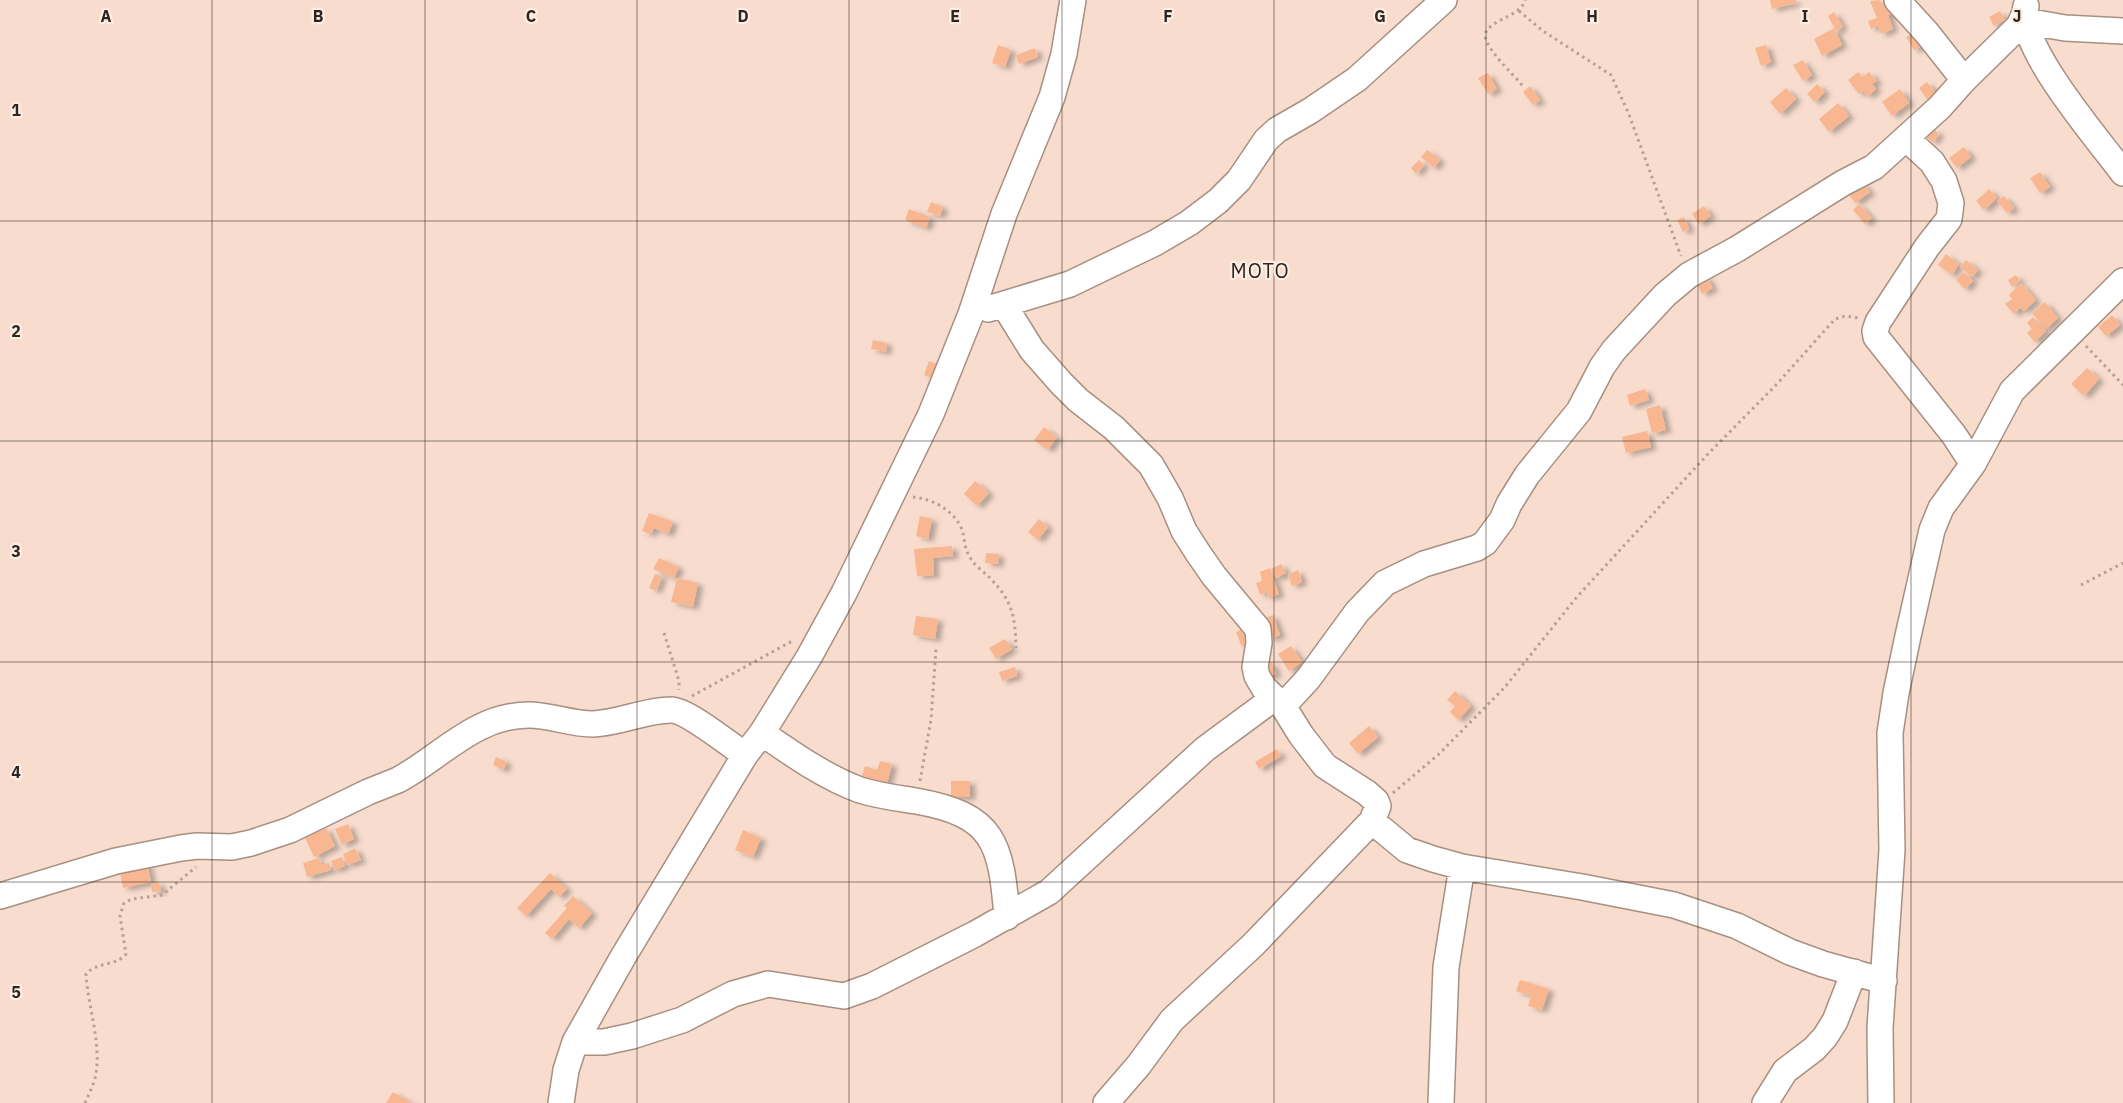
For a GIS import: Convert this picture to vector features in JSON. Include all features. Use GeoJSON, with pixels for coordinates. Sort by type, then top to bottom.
{"type":"FeatureCollection","features":[{"type":"Feature","properties":{"kind":"street"},"geometry":{"type":"LineString","coordinates":[[561,1103],[566,1070],[575,1042],[623,956],[745,755],[762,732],[808,657],[844,593],[931,414],[971,314],[1004,214],[1052,97],[1064,54],[1073,0]]}},
{"type":"Feature","properties":{"kind":"street"},"geometry":{"type":"LineString","coordinates":[[971,314],[1079,280],[1156,243],[1189,223],[1218,201],[1239,180],[1266,140],[1277,130],[1310,111],[1357,79],[1444,0]]}},
{"type":"Feature","properties":{"kind":"street"},"geometry":{"type":"LineString","coordinates":[[1897,0],[1927,33],[1964,80]]}},
{"type":"Feature","properties":{"kind":"street"},"geometry":{"type":"LineString","coordinates":[[575,1042],[604,1042],[639,1034],[682,1020],[733,994],[768,984],[784,985],[834,995],[853,994],[900,972],[1049,892],[1205,749],[1278,702],[1308,679],[1357,612],[1385,584],[1424,564],[1477,548],[1485,543],[1502,520],[1509,504],[1527,475],[1579,411],[1602,367],[1614,350],[1665,295],[1689,275],[1737,250],[1843,183],[1874,167],[1940,107],[1964,80],[2019,26],[2026,12]]}},
{"type":"Feature","properties":{"kind":"street"},"geometry":{"type":"LineString","coordinates":[[2026,12],[2065,28],[2123,31]]}},
{"type":"Feature","properties":{"kind":"street"},"geometry":{"type":"LineString","coordinates":[[2026,12],[2032,43],[2044,66],[2123,172]]}},
{"type":"Feature","properties":{"kind":"street"},"geometry":{"type":"LineString","coordinates":[[1907,139],[1932,162],[1944,181],[1951,203],[1949,219],[1927,247],[1878,322],[1875,331],[1879,344],[1954,435],[1973,464]]}},
{"type":"Feature","properties":{"kind":"street"},"geometry":{"type":"LineString","coordinates":[[1881,1103],[1880,1028],[1892,850],[1890,733],[1896,694],[1932,530],[1941,508],[1973,464],[2012,391],[2071,331],[2093,313],[2123,281]]}},
{"type":"Feature","properties":{"kind":"street"},"geometry":{"type":"LineString","coordinates":[[1004,305],[1032,350],[1061,383],[1078,400],[1114,428],[1151,465],[1170,498],[1184,532],[1214,576],[1258,630],[1255,667],[1257,676],[1264,688],[1278,702],[1325,766],[1367,792],[1376,801],[1375,814],[1253,945],[1172,1020],[1138,1066],[1106,1103]]}},
{"type":"Feature","properties":{"kind":"street"},"geometry":{"type":"LineString","coordinates":[[0,896],[116,861],[197,846],[218,848],[250,843],[290,830],[413,772],[453,741],[477,728],[514,716],[530,715],[579,724],[593,724],[617,722],[676,707],[745,755]]}},
{"type":"Feature","properties":{"kind":"street"},"geometry":{"type":"LineString","coordinates":[[762,732],[790,752],[858,789],[875,794],[917,801],[962,813],[974,819],[993,842],[1000,859],[1004,880],[1006,916]]}},
{"type":"Feature","properties":{"kind":"street"},"geometry":{"type":"LineString","coordinates":[[1375,814],[1407,850],[1462,867],[1674,905],[1737,926],[1790,952],[1823,964],[1884,981]]}},
{"type":"Feature","properties":{"kind":"street"},"geometry":{"type":"LineString","coordinates":[[1441,1103],[1446,968],[1462,867]]}},
{"type":"Feature","properties":{"kind":"street"},"geometry":{"type":"LineString","coordinates":[[1765,1103],[1785,1071],[1814,1049],[1825,1037],[1835,1022],[1854,972]]}},
{"type":"Feature","properties":{"kind":"path"},"geometry":{"type":"LineString","coordinates":[[1522,85],[1492,50],[1485,36],[1486,30],[1519,10],[1525,0]]}},
{"type":"Feature","properties":{"kind":"path"},"geometry":{"type":"LineString","coordinates":[[1519,10],[1543,31],[1611,75],[1628,112],[1689,275]]}},
{"type":"Feature","properties":{"kind":"path"},"geometry":{"type":"LineString","coordinates":[[1375,814],[1440,754],[1504,687],[1576,598],[1707,455],[1776,385],[1835,319],[1845,316],[1878,322]]}},
{"type":"Feature","properties":{"kind":"path"},"geometry":{"type":"LineString","coordinates":[[2071,331],[2123,384]]}},
{"type":"Feature","properties":{"kind":"path"},"geometry":{"type":"LineString","coordinates":[[891,495],[921,498],[945,508],[962,531],[971,560],[991,579],[1009,603],[1014,616],[1016,648]]}},
{"type":"Feature","properties":{"kind":"path"},"geometry":{"type":"LineString","coordinates":[[2081,585],[2123,563]]}},
{"type":"Feature","properties":{"kind":"path"},"geometry":{"type":"LineString","coordinates":[[664,633],[679,681],[676,707]]}},
{"type":"Feature","properties":{"kind":"path"},"geometry":{"type":"LineString","coordinates":[[676,707],[797,638]]}},
{"type":"Feature","properties":{"kind":"path"},"geometry":{"type":"LineString","coordinates":[[917,801],[931,720],[936,648]]}},
{"type":"Feature","properties":{"kind":"path"},"geometry":{"type":"LineString","coordinates":[[85,1103],[95,1079],[96,1061],[94,1025],[86,974],[90,969],[120,959],[126,954],[120,916],[124,904],[132,899],[155,896],[168,891],[218,848]]}},
{"type":"Feature","properties":{"kind":"building"},"geometry":{"type":"Polygon","coordinates":[[[1770,0],[1796,0],[1796,3],[1772,9],[1770,0]]]}},
{"type":"Feature","properties":{"kind":"building"},"geometry":{"type":"Polygon","coordinates":[[[1880,0],[1882,5],[1892,1],[1896,12],[1888,15],[1893,29],[1881,34],[1878,26],[1871,29],[1868,21],[1877,18],[1870,1],[1880,0]]]}},
{"type":"Feature","properties":{"kind":"building"},"geometry":{"type":"Polygon","coordinates":[[[2000,11],[2005,20],[1994,26],[1989,17],[2000,11]]]}},
{"type":"Feature","properties":{"kind":"building"},"geometry":{"type":"Polygon","coordinates":[[[1834,12],[1843,27],[1836,31],[1828,16],[1834,12]]]}},
{"type":"Feature","properties":{"kind":"building"},"geometry":{"type":"Polygon","coordinates":[[[1834,28],[1842,45],[1822,56],[1814,39],[1834,28]]]}},
{"type":"Feature","properties":{"kind":"building"},"geometry":{"type":"Polygon","coordinates":[[[1914,33],[1922,46],[1914,50],[1906,37],[1914,33]]]}},
{"type":"Feature","properties":{"kind":"building"},"geometry":{"type":"Polygon","coordinates":[[[998,45],[1011,50],[1005,67],[992,63],[998,45]]]}},
{"type":"Feature","properties":{"kind":"building"},"geometry":{"type":"Polygon","coordinates":[[[1766,45],[1771,62],[1761,66],[1755,48],[1766,45]]]}},
{"type":"Feature","properties":{"kind":"building"},"geometry":{"type":"Polygon","coordinates":[[[1035,48],[1038,57],[1019,64],[1016,55],[1035,48]]]}},
{"type":"Feature","properties":{"kind":"building"},"geometry":{"type":"Polygon","coordinates":[[[1803,60],[1812,75],[1803,81],[1793,65],[1803,60]]]}},
{"type":"Feature","properties":{"kind":"building"},"geometry":{"type":"Polygon","coordinates":[[[1858,72],[1863,77],[1869,72],[1877,81],[1872,84],[1876,89],[1868,96],[1863,91],[1859,94],[1848,80],[1858,72]]]}},
{"type":"Feature","properties":{"kind":"building"},"geometry":{"type":"Polygon","coordinates":[[[1488,73],[1497,89],[1488,94],[1478,78],[1488,73]]]}},
{"type":"Feature","properties":{"kind":"building"},"geometry":{"type":"Polygon","coordinates":[[[1927,82],[1938,96],[1930,103],[1919,88],[1927,82]]]}},
{"type":"Feature","properties":{"kind":"building"},"geometry":{"type":"Polygon","coordinates":[[[1817,84],[1825,92],[1815,102],[1807,94],[1817,84]]]}},
{"type":"Feature","properties":{"kind":"building"},"geometry":{"type":"Polygon","coordinates":[[[1530,86],[1540,100],[1533,105],[1523,92],[1530,86]]]}},
{"type":"Feature","properties":{"kind":"building"},"geometry":{"type":"Polygon","coordinates":[[[1786,88],[1796,99],[1780,114],[1770,102],[1786,88]]]}},
{"type":"Feature","properties":{"kind":"building"},"geometry":{"type":"Polygon","coordinates":[[[1900,89],[1909,103],[1892,116],[1882,102],[1900,89]]]}},
{"type":"Feature","properties":{"kind":"building"},"geometry":{"type":"Polygon","coordinates":[[[1838,103],[1849,116],[1829,132],[1819,119],[1838,103]]]}},
{"type":"Feature","properties":{"kind":"building"},"geometry":{"type":"Polygon","coordinates":[[[1934,129],[1939,134],[1933,142],[1927,138],[1934,129]]]}},
{"type":"Feature","properties":{"kind":"building"},"geometry":{"type":"Polygon","coordinates":[[[1964,147],[1971,157],[1957,168],[1949,158],[1964,147]]]}},
{"type":"Feature","properties":{"kind":"building"},"geometry":{"type":"Polygon","coordinates":[[[1427,150],[1440,160],[1434,168],[1421,157],[1427,150]]]}},
{"type":"Feature","properties":{"kind":"building"},"geometry":{"type":"Polygon","coordinates":[[[1419,160],[1424,165],[1416,174],[1411,168],[1419,160]]]}},
{"type":"Feature","properties":{"kind":"building"},"geometry":{"type":"Polygon","coordinates":[[[2040,172],[2050,187],[2040,193],[2030,178],[2040,172]]]}},
{"type":"Feature","properties":{"kind":"building"},"geometry":{"type":"Polygon","coordinates":[[[1863,183],[1870,192],[1855,203],[1848,193],[1863,183]]]}},
{"type":"Feature","properties":{"kind":"building"},"geometry":{"type":"Polygon","coordinates":[[[1989,189],[1997,198],[1984,210],[1976,201],[1989,189]]]}},
{"type":"Feature","properties":{"kind":"building"},"geometry":{"type":"Polygon","coordinates":[[[2004,196],[2014,208],[2007,213],[1997,201],[2004,196]]]}},
{"type":"Feature","properties":{"kind":"building"},"geometry":{"type":"Polygon","coordinates":[[[931,202],[943,207],[940,216],[927,212],[931,202]]]}},
{"type":"Feature","properties":{"kind":"building"},"geometry":{"type":"Polygon","coordinates":[[[1859,204],[1872,218],[1865,224],[1853,210],[1859,204]]]}},
{"type":"Feature","properties":{"kind":"building"},"geometry":{"type":"Polygon","coordinates":[[[1704,206],[1711,216],[1699,224],[1692,214],[1704,206]]]}},
{"type":"Feature","properties":{"kind":"building"},"geometry":{"type":"Polygon","coordinates":[[[909,209],[930,217],[926,228],[905,220],[909,209]]]}},
{"type":"Feature","properties":{"kind":"building"},"geometry":{"type":"Polygon","coordinates":[[[1684,217],[1689,229],[1683,232],[1677,220],[1684,217]]]}},
{"type":"Feature","properties":{"kind":"building"},"geometry":{"type":"Polygon","coordinates":[[[1946,254],[1959,264],[1952,275],[1938,265],[1946,254]]]}},
{"type":"Feature","properties":{"kind":"building"},"geometry":{"type":"Polygon","coordinates":[[[1966,260],[1978,270],[1972,277],[1960,267],[1966,260]]]}},
{"type":"Feature","properties":{"kind":"building"},"geometry":{"type":"Polygon","coordinates":[[[1963,272],[1973,281],[1965,289],[1956,280],[1963,272]]]}},
{"type":"Feature","properties":{"kind":"building"},"geometry":{"type":"Polygon","coordinates":[[[2016,275],[2020,281],[2012,287],[2008,280],[2016,275]]]}},
{"type":"Feature","properties":{"kind":"building"},"geometry":{"type":"Polygon","coordinates":[[[1706,276],[1713,288],[1702,294],[1696,281],[1706,276]]]}},
{"type":"Feature","properties":{"kind":"building"},"geometry":{"type":"Polygon","coordinates":[[[2021,283],[2036,300],[2024,311],[2020,308],[2014,314],[2005,304],[2012,299],[2009,295],[2021,283]]]}},
{"type":"Feature","properties":{"kind":"building"},"geometry":{"type":"Polygon","coordinates":[[[2045,302],[2058,318],[2046,329],[2032,313],[2045,302]]]}},
{"type":"Feature","properties":{"kind":"building"},"geometry":{"type":"Polygon","coordinates":[[[2112,315],[2120,325],[2106,336],[2098,327],[2112,315]]]}},
{"type":"Feature","properties":{"kind":"building"},"geometry":{"type":"Polygon","coordinates":[[[2033,317],[2046,331],[2035,342],[2027,333],[2032,329],[2027,323],[2033,317]]]}},
{"type":"Feature","properties":{"kind":"building"},"geometry":{"type":"Polygon","coordinates":[[[873,340],[887,343],[886,352],[871,349],[873,340]]]}},
{"type":"Feature","properties":{"kind":"building"},"geometry":{"type":"Polygon","coordinates":[[[929,361],[942,366],[937,380],[924,375],[929,361]]]}},
{"type":"Feature","properties":{"kind":"building"},"geometry":{"type":"Polygon","coordinates":[[[2087,368],[2099,379],[2084,396],[2071,384],[2087,368]]]}},
{"type":"Feature","properties":{"kind":"building"},"geometry":{"type":"Polygon","coordinates":[[[1645,389],[1649,400],[1630,406],[1627,395],[1645,389]]]}},
{"type":"Feature","properties":{"kind":"building"},"geometry":{"type":"Polygon","coordinates":[[[1660,405],[1666,430],[1652,433],[1646,409],[1660,405]]]}},
{"type":"Feature","properties":{"kind":"building"},"geometry":{"type":"Polygon","coordinates":[[[1044,427],[1057,437],[1048,450],[1034,440],[1044,427]]]}},
{"type":"Feature","properties":{"kind":"building"},"geometry":{"type":"Polygon","coordinates":[[[1647,431],[1651,447],[1626,453],[1622,437],[1647,431]]]}},
{"type":"Feature","properties":{"kind":"building"},"geometry":{"type":"Polygon","coordinates":[[[975,481],[989,493],[977,506],[964,494],[975,481]]]}},
{"type":"Feature","properties":{"kind":"building"},"geometry":{"type":"Polygon","coordinates":[[[649,513],[673,522],[668,534],[654,528],[651,534],[642,531],[649,513]]]}},
{"type":"Feature","properties":{"kind":"building"},"geometry":{"type":"Polygon","coordinates":[[[920,516],[932,519],[928,539],[916,536],[920,516]]]}},
{"type":"Feature","properties":{"kind":"building"},"geometry":{"type":"Polygon","coordinates":[[[1039,519],[1048,527],[1038,540],[1028,532],[1039,519]]]}},
{"type":"Feature","properties":{"kind":"building"},"geometry":{"type":"Polygon","coordinates":[[[952,546],[953,556],[933,558],[934,575],[917,576],[914,549],[952,546]]]}},
{"type":"Feature","properties":{"kind":"building"},"geometry":{"type":"Polygon","coordinates":[[[986,553],[999,554],[998,564],[985,563],[986,553]]]}},
{"type":"Feature","properties":{"kind":"building"},"geometry":{"type":"Polygon","coordinates":[[[659,558],[679,567],[674,578],[653,569],[659,558]]]}},
{"type":"Feature","properties":{"kind":"building"},"geometry":{"type":"Polygon","coordinates":[[[1281,564],[1286,573],[1276,578],[1271,569],[1281,564]]]}},
{"type":"Feature","properties":{"kind":"building"},"geometry":{"type":"Polygon","coordinates":[[[1270,568],[1279,594],[1268,598],[1267,592],[1260,595],[1256,583],[1262,581],[1260,572],[1270,568]]]}},
{"type":"Feature","properties":{"kind":"building"},"geometry":{"type":"Polygon","coordinates":[[[1298,570],[1302,582],[1292,586],[1288,575],[1298,570]]]}},
{"type":"Feature","properties":{"kind":"building"},"geometry":{"type":"Polygon","coordinates":[[[655,574],[662,576],[656,591],[649,588],[655,574]]]}},
{"type":"Feature","properties":{"kind":"building"},"geometry":{"type":"Polygon","coordinates":[[[677,578],[698,583],[693,607],[671,602],[677,578]]]}},
{"type":"Feature","properties":{"kind":"building"},"geometry":{"type":"Polygon","coordinates":[[[1273,615],[1280,635],[1270,639],[1262,619],[1273,615]]]}},
{"type":"Feature","properties":{"kind":"building"},"geometry":{"type":"Polygon","coordinates":[[[916,616],[938,619],[935,639],[913,635],[916,616]]]}},
{"type":"Feature","properties":{"kind":"building"},"geometry":{"type":"Polygon","coordinates":[[[1246,627],[1253,643],[1242,647],[1236,632],[1246,627]]]}},
{"type":"Feature","properties":{"kind":"building"},"geometry":{"type":"Polygon","coordinates":[[[1005,639],[1012,649],[996,659],[989,648],[1005,639]]]}},
{"type":"Feature","properties":{"kind":"building"},"geometry":{"type":"Polygon","coordinates":[[[1291,646],[1302,662],[1289,671],[1278,654],[1291,646]]]}},
{"type":"Feature","properties":{"kind":"building"},"geometry":{"type":"Polygon","coordinates":[[[1272,662],[1276,674],[1267,677],[1262,666],[1272,662]]]}},
{"type":"Feature","properties":{"kind":"building"},"geometry":{"type":"Polygon","coordinates":[[[1015,667],[1017,676],[1002,681],[999,672],[1015,667]]]}},
{"type":"Feature","properties":{"kind":"building"},"geometry":{"type":"Polygon","coordinates":[[[1455,691],[1471,706],[1458,720],[1450,712],[1455,706],[1447,700],[1455,691]]]}},
{"type":"Feature","properties":{"kind":"building"},"geometry":{"type":"Polygon","coordinates":[[[1369,726],[1378,737],[1358,754],[1349,743],[1369,726]]]}},
{"type":"Feature","properties":{"kind":"building"},"geometry":{"type":"Polygon","coordinates":[[[1277,749],[1281,756],[1259,769],[1255,762],[1277,749]]]}},
{"type":"Feature","properties":{"kind":"building"},"geometry":{"type":"Polygon","coordinates":[[[496,757],[507,762],[503,770],[493,765],[496,757]]]}},
{"type":"Feature","properties":{"kind":"building"},"geometry":{"type":"Polygon","coordinates":[[[880,761],[892,764],[887,784],[861,778],[865,766],[877,770],[880,761]]]}},
{"type":"Feature","properties":{"kind":"building"},"geometry":{"type":"Polygon","coordinates":[[[951,781],[970,781],[970,797],[951,797],[951,781]]]}},
{"type":"Feature","properties":{"kind":"building"},"geometry":{"type":"Polygon","coordinates":[[[348,824],[354,839],[342,845],[335,829],[348,824]]]}},
{"type":"Feature","properties":{"kind":"building"},"geometry":{"type":"Polygon","coordinates":[[[326,828],[335,846],[314,857],[305,838],[326,828]]]}},
{"type":"Feature","properties":{"kind":"building"},"geometry":{"type":"Polygon","coordinates":[[[743,830],[761,838],[753,857],[735,850],[743,830]]]}},
{"type":"Feature","properties":{"kind":"building"},"geometry":{"type":"Polygon","coordinates":[[[355,848],[361,860],[347,865],[343,854],[355,848]]]}},
{"type":"Feature","properties":{"kind":"building"},"geometry":{"type":"Polygon","coordinates":[[[342,857],[345,866],[334,870],[331,861],[342,857]]]}},
{"type":"Feature","properties":{"kind":"building"},"geometry":{"type":"Polygon","coordinates":[[[319,858],[321,865],[329,863],[331,870],[307,877],[303,863],[319,858]]]}},
{"type":"Feature","properties":{"kind":"building"},"geometry":{"type":"Polygon","coordinates":[[[147,862],[151,882],[123,888],[119,867],[147,862]]]}},
{"type":"Feature","properties":{"kind":"building"},"geometry":{"type":"Polygon","coordinates":[[[550,873],[567,889],[559,897],[551,889],[526,916],[517,908],[550,873]]]}},
{"type":"Feature","properties":{"kind":"building"},"geometry":{"type":"Polygon","coordinates":[[[159,882],[161,891],[152,892],[151,884],[159,882]]]}},
{"type":"Feature","properties":{"kind":"building"},"geometry":{"type":"Polygon","coordinates":[[[573,896],[592,913],[579,928],[569,919],[552,939],[545,933],[567,908],[564,906],[573,896]]]}},
{"type":"Feature","properties":{"kind":"building"},"geometry":{"type":"Polygon","coordinates":[[[1520,980],[1549,989],[1542,1010],[1528,1006],[1531,996],[1516,991],[1520,980]]]}},
{"type":"Feature","properties":{"kind":"building"},"geometry":{"type":"Polygon","coordinates":[[[393,1092],[412,1103],[386,1103],[393,1092]]]}},
{"type":"Feature","properties":{"kind":"district","name":"MOTO"},"geometry":{"type":"Point","coordinates":[1260,270]}}]}
